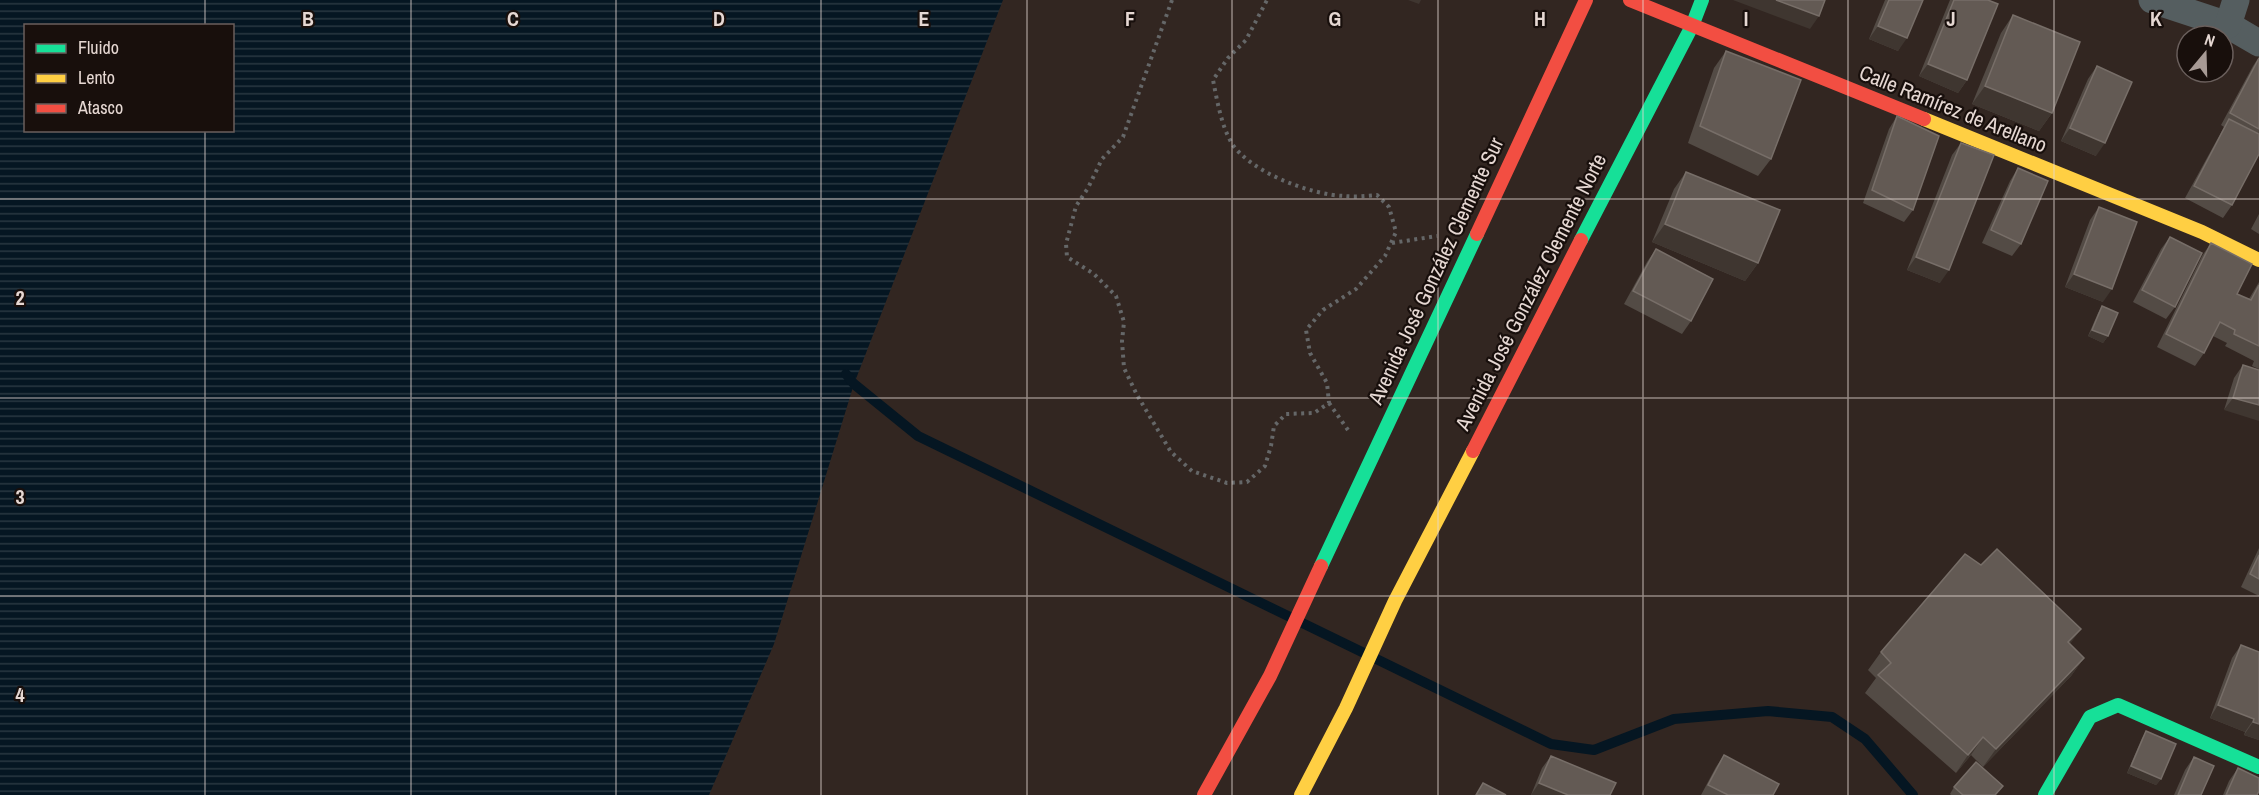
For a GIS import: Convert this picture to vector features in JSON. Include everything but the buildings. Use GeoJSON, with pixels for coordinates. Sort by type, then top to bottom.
{"type":"FeatureCollection","features":[{"type":"Feature","properties":{"kind":"main road","name":"Avenida José González Clemente Sur"},"geometry":{"type":"LineString","coordinates":[[1204,795],[1269,676],[1586,0]]}},
{"type":"Feature","properties":{"kind":"main road","name":"Calle Ramírez de Arellano"},"geometry":{"type":"LineString","coordinates":[[1630,0],[2202,232],[2259,260]]}},
{"type":"Feature","properties":{"kind":"main road","name":"Avenida José González Clemente Norte"},"geometry":{"type":"LineString","coordinates":[[1301,795],[1346,708],[1395,601],[1692,26],[1702,0]]}},
{"type":"Feature","properties":{"kind":"main road"},"geometry":{"type":"LineString","coordinates":[[2046,795],[2090,717],[2118,705],[2259,767]]}},
{"type":"Feature","properties":{"kind":"street"},"geometry":{"type":"LineString","coordinates":[[2152,0],[2232,13],[2259,43]]}},
{"type":"Feature","properties":{"kind":"path"},"geometry":{"type":"LineString","coordinates":[[1172,0],[1123,136],[1102,159],[1076,206],[1066,244],[1067,257],[1094,274],[1116,296],[1124,322],[1122,341],[1124,368],[1171,452],[1192,471],[1227,483],[1246,482],[1264,465],[1271,446],[1274,426],[1286,414],[1314,413],[1329,403],[1327,383],[1310,353],[1306,330],[1323,310],[1356,289],[1385,256],[1396,232],[1389,207],[1377,195],[1343,196],[1293,185],[1255,167],[1232,143],[1219,110],[1213,80],[1228,58],[1246,40],[1267,0]]}},
{"type":"Feature","properties":{"kind":"water"},"geometry":{"type":"Polygon","coordinates":[[[0,0],[1003,0],[854,384],[774,644],[709,795],[0,795],[0,0]]]}},
{"type":"Feature","properties":{"kind":"waterway"},"geometry":{"type":"LineString","coordinates":[[846,374],[854,384],[918,436],[1551,744],[1594,750],[1674,719],[1768,711],[1832,717],[1865,739],[1913,795]]}},
{"type":"Feature","properties":{"kind":"traffic: fast"},"geometry":{"type":"LineString","coordinates":[[1581,240],[1692,26],[1702,0]]}},
{"type":"Feature","properties":{"kind":"traffic: fast"},"geometry":{"type":"LineString","coordinates":[[1321,566],[1477,234]]}},
{"type":"Feature","properties":{"kind":"traffic: fast"},"geometry":{"type":"LineString","coordinates":[[2045,795],[2090,717],[2118,705],[2259,767]]}},
{"type":"Feature","properties":{"kind":"traffic: slow"},"geometry":{"type":"LineString","coordinates":[[1924,119],[2202,232],[2259,260]]}},
{"type":"Feature","properties":{"kind":"traffic: slow"},"geometry":{"type":"LineString","coordinates":[[1301,795],[1346,708],[1395,601],[1473,451]]}},
{"type":"Feature","properties":{"kind":"traffic: jam"},"geometry":{"type":"LineString","coordinates":[[1477,234],[1586,0]]}},
{"type":"Feature","properties":{"kind":"traffic: jam"},"geometry":{"type":"LineString","coordinates":[[1630,0],[1924,119]]}},
{"type":"Feature","properties":{"kind":"traffic: jam"},"geometry":{"type":"LineString","coordinates":[[1473,451],[1581,240]]}},
{"type":"Feature","properties":{"kind":"traffic: jam"},"geometry":{"type":"LineString","coordinates":[[1204,795],[1270,676],[1321,566]]}}]}
